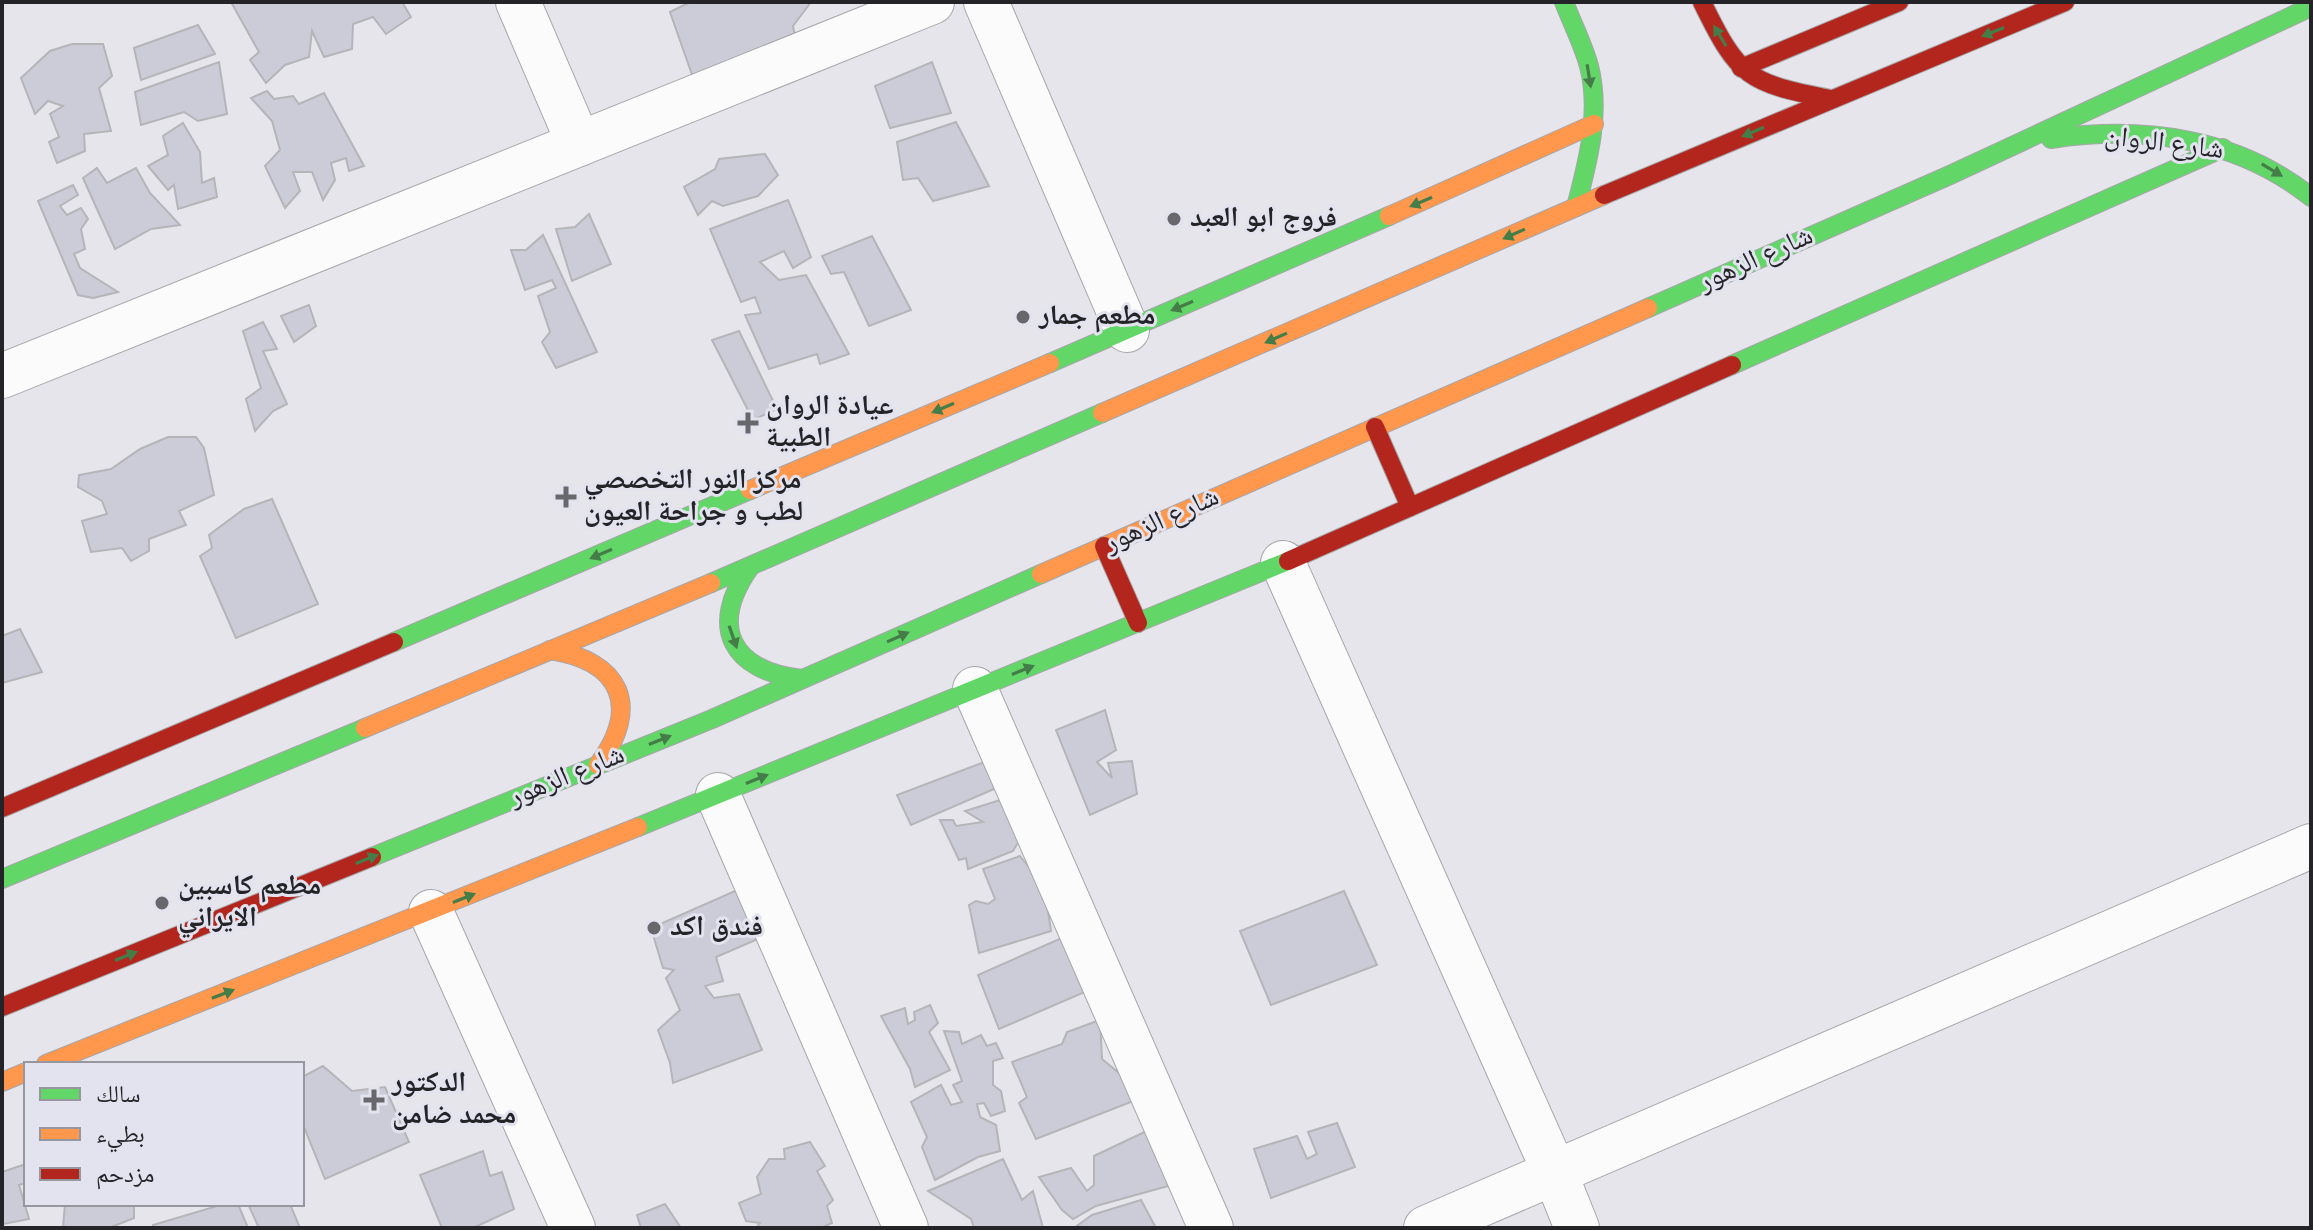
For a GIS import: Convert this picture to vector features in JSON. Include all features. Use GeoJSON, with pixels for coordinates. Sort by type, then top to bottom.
{"type":"FeatureCollection","features":[{"type":"Feature","properties":{"kind":"main road"},"geometry":{"type":"LineString","coordinates":[[1564,2],[1589,68],[1594,124],[1589,159],[1576,207]]}},
{"type":"Feature","properties":{"kind":"main road"},"geometry":{"type":"LineString","coordinates":[[1702,2],[1720,38],[1741,68],[1777,88],[1831,99]]}},
{"type":"Feature","properties":{"kind":"main road"},"geometry":{"type":"LineString","coordinates":[[1741,68],[1899,2]]}},
{"type":"Feature","properties":{"kind":"main road"},"geometry":{"type":"LineString","coordinates":[[2,879],[750,567],[1576,207],[2065,2]]}},
{"type":"Feature","properties":{"kind":"main road","name":"شارع الزهور"},"geometry":{"type":"LineString","coordinates":[[2,1007],[89,979],[802,679],[2006,149],[2311,7]]}},
{"type":"Feature","properties":{"kind":"main road"},"geometry":{"type":"LineString","coordinates":[[2,808],[1127,330],[1594,124]]}},
{"type":"Feature","properties":{"kind":"main road","name":"شارع الروان"},"geometry":{"type":"LineString","coordinates":[[2006,149],[2065,136],[2126,134],[2223,148],[2260,163],[2295,183],[2311,197]]}},
{"type":"Feature","properties":{"kind":"main road"},"geometry":{"type":"LineString","coordinates":[[50,1062],[111,1030],[431,912],[1283,563],[2223,148]]}},
{"type":"Feature","properties":{"kind":"main road"},"geometry":{"type":"LineString","coordinates":[[1375,427],[1410,507]]}},
{"type":"Feature","properties":{"kind":"main road"},"geometry":{"type":"LineString","coordinates":[[1104,546],[1138,623]]}},
{"type":"Feature","properties":{"kind":"main road"},"geometry":{"type":"LineString","coordinates":[[750,567],[738,580],[730,597],[727,615],[730,634],[738,651],[765,674],[783,679],[802,679]]}},
{"type":"Feature","properties":{"kind":"main road"},"geometry":{"type":"LineString","coordinates":[[550,650],[569,651],[587,657],[608,674],[621,698],[623,717],[619,735],[611,751],[598,765]]}},
{"type":"Feature","properties":{"kind":"main road"},"geometry":{"type":"LineString","coordinates":[[2,1082],[24,1073]]}},
{"type":"Feature","properties":{"kind":"street"},"geometry":{"type":"LineString","coordinates":[[518,2],[579,144]]}},
{"type":"Feature","properties":{"kind":"street"},"geometry":{"type":"LineString","coordinates":[[2,376],[932,2]]}},
{"type":"Feature","properties":{"kind":"street"},"geometry":{"type":"LineString","coordinates":[[986,2],[1127,330]]}},
{"type":"Feature","properties":{"kind":"street"},"geometry":{"type":"LineString","coordinates":[[1283,563],[1577,1228]]}},
{"type":"Feature","properties":{"kind":"street"},"geometry":{"type":"LineString","coordinates":[[975,689],[1211,1228]]}},
{"type":"Feature","properties":{"kind":"street"},"geometry":{"type":"LineString","coordinates":[[718,795],[906,1228]]}},
{"type":"Feature","properties":{"kind":"street"},"geometry":{"type":"LineString","coordinates":[[1426,1228],[2311,846]]}},
{"type":"Feature","properties":{"kind":"street"},"geometry":{"type":"LineString","coordinates":[[431,912],[559,1224]]}},
{"type":"Feature","properties":{"kind":"building"},"geometry":{"type":"Polygon","coordinates":[[[231,2],[402,2],[411,17],[386,34],[373,17],[353,24],[352,49],[324,57],[312,31],[309,57],[285,65],[266,83],[250,60],[259,52],[231,2]]]}},
{"type":"Feature","properties":{"kind":"building"},"geometry":{"type":"Polygon","coordinates":[[[690,2],[811,2],[793,26],[797,47],[696,86],[670,12],[690,2]]]}},
{"type":"Feature","properties":{"kind":"building"},"geometry":{"type":"Polygon","coordinates":[[[198,25],[215,54],[141,80],[134,48],[198,25]]]}},
{"type":"Feature","properties":{"kind":"building"},"geometry":{"type":"Polygon","coordinates":[[[72,44],[103,44],[112,76],[99,88],[111,131],[84,134],[85,151],[57,163],[49,142],[59,137],[50,114],[63,106],[48,101],[35,114],[21,78],[50,51],[72,44]]]}},
{"type":"Feature","properties":{"kind":"building"},"geometry":{"type":"Polygon","coordinates":[[[219,62],[227,114],[198,121],[184,112],[141,125],[135,92],[219,62]]]}},
{"type":"Feature","properties":{"kind":"building"},"geometry":{"type":"Polygon","coordinates":[[[932,62],[951,113],[890,128],[875,86],[932,62]]]}},
{"type":"Feature","properties":{"kind":"building"},"geometry":{"type":"Polygon","coordinates":[[[267,91],[274,99],[293,96],[299,104],[324,93],[364,166],[349,171],[346,158],[331,163],[335,180],[323,200],[312,172],[293,172],[300,191],[285,208],[265,166],[280,150],[272,121],[251,98],[267,91]]]}},
{"type":"Feature","properties":{"kind":"building"},"geometry":{"type":"Polygon","coordinates":[[[956,122],[989,186],[933,201],[918,178],[903,180],[897,142],[956,122]]]}},
{"type":"Feature","properties":{"kind":"building"},"geometry":{"type":"Polygon","coordinates":[[[183,123],[200,152],[202,183],[214,178],[217,197],[178,209],[174,185],[168,190],[148,166],[168,155],[163,136],[183,123]]]}},
{"type":"Feature","properties":{"kind":"building"},"geometry":{"type":"Polygon","coordinates":[[[765,154],[778,175],[758,196],[723,206],[712,201],[698,215],[684,187],[715,169],[719,159],[765,154]]]}},
{"type":"Feature","properties":{"kind":"building"},"geometry":{"type":"Polygon","coordinates":[[[97,168],[107,183],[136,168],[150,193],[180,225],[151,229],[115,249],[83,178],[97,168]]]}},
{"type":"Feature","properties":{"kind":"building"},"geometry":{"type":"Polygon","coordinates":[[[73,185],[78,195],[60,206],[67,215],[81,208],[88,219],[81,229],[85,249],[74,254],[80,268],[118,292],[93,298],[78,295],[38,201],[73,185]]]}},
{"type":"Feature","properties":{"kind":"building"},"geometry":{"type":"Polygon","coordinates":[[[788,200],[811,257],[793,268],[784,251],[760,262],[779,280],[806,275],[849,354],[820,364],[817,354],[769,369],[745,315],[761,313],[755,297],[741,302],[710,229],[788,200]]]}},
{"type":"Feature","properties":{"kind":"building"},"geometry":{"type":"Polygon","coordinates":[[[589,214],[611,264],[572,281],[556,229],[575,227],[589,214]]]}},
{"type":"Feature","properties":{"kind":"building"},"geometry":{"type":"Polygon","coordinates":[[[543,235],[597,352],[556,368],[542,342],[550,332],[538,296],[556,288],[552,280],[525,290],[511,250],[526,250],[543,235]]]}},
{"type":"Feature","properties":{"kind":"building"},"geometry":{"type":"Polygon","coordinates":[[[872,236],[911,310],[869,326],[844,272],[831,274],[822,256],[872,236]]]}},
{"type":"Feature","properties":{"kind":"building"},"geometry":{"type":"Polygon","coordinates":[[[309,305],[316,326],[294,342],[281,316],[309,305]]]}},
{"type":"Feature","properties":{"kind":"building"},"geometry":{"type":"Polygon","coordinates":[[[263,322],[277,349],[263,351],[287,404],[273,411],[255,431],[246,399],[261,388],[243,331],[263,322]]]}},
{"type":"Feature","properties":{"kind":"building"},"geometry":{"type":"Polygon","coordinates":[[[739,331],[777,409],[753,420],[712,340],[739,331]]]}},
{"type":"Feature","properties":{"kind":"building"},"geometry":{"type":"Polygon","coordinates":[[[168,437],[196,437],[204,448],[214,495],[179,511],[186,525],[149,539],[149,551],[131,561],[122,548],[91,552],[82,521],[107,514],[102,501],[78,487],[79,475],[111,469],[140,449],[168,437]]]}},
{"type":"Feature","properties":{"kind":"building"},"geometry":{"type":"Polygon","coordinates":[[[272,499],[318,604],[236,638],[200,556],[212,548],[209,535],[244,509],[272,499]]]}},
{"type":"Feature","properties":{"kind":"building"},"geometry":{"type":"Polygon","coordinates":[[[20,629],[42,672],[2,683],[2,636],[20,629]]]}},
{"type":"Feature","properties":{"kind":"building"},"geometry":{"type":"Polygon","coordinates":[[[1105,710],[1116,750],[1097,762],[1112,778],[1108,763],[1132,761],[1137,794],[1090,815],[1056,730],[1105,710]]]}},
{"type":"Feature","properties":{"kind":"building"},"geometry":{"type":"Polygon","coordinates":[[[987,761],[1001,786],[911,825],[897,795],[987,761]]]}},
{"type":"Feature","properties":{"kind":"building"},"geometry":{"type":"Polygon","coordinates":[[[1000,800],[1016,813],[1020,839],[1013,851],[968,869],[966,858],[959,860],[940,820],[953,820],[956,826],[983,822],[965,811],[1000,800]]]}},
{"type":"Feature","properties":{"kind":"building"},"geometry":{"type":"Polygon","coordinates":[[[1020,856],[1040,881],[1051,904],[1048,911],[1051,931],[979,953],[969,905],[976,901],[988,904],[995,899],[983,869],[1020,856]]]}},
{"type":"Feature","properties":{"kind":"building"},"geometry":{"type":"Polygon","coordinates":[[[744,887],[765,936],[716,957],[723,981],[705,986],[714,998],[739,994],[762,1050],[673,1083],[670,1063],[658,1030],[680,1010],[666,978],[674,970],[663,968],[651,928],[744,887]]]}},
{"type":"Feature","properties":{"kind":"building"},"geometry":{"type":"Polygon","coordinates":[[[1344,891],[1377,965],[1271,1005],[1240,931],[1344,891]]]}},
{"type":"Feature","properties":{"kind":"building"},"geometry":{"type":"Polygon","coordinates":[[[1073,933],[1094,988],[999,1029],[978,975],[1073,933]]]}},
{"type":"Feature","properties":{"kind":"building"},"geometry":{"type":"Polygon","coordinates":[[[930,1005],[938,1023],[929,1032],[950,1070],[915,1087],[910,1069],[881,1016],[905,1008],[908,1024],[915,1020],[914,1012],[930,1005]]]}},
{"type":"Feature","properties":{"kind":"building"},"geometry":{"type":"Polygon","coordinates":[[[1100,1020],[1102,1059],[1132,1084],[1141,1098],[1036,1139],[1019,1103],[1027,1097],[1012,1062],[1062,1044],[1067,1032],[1100,1020]]]}},
{"type":"Feature","properties":{"kind":"building"},"geometry":{"type":"Polygon","coordinates":[[[944,1031],[959,1032],[962,1044],[981,1035],[987,1046],[996,1043],[1003,1058],[993,1061],[993,1085],[1001,1091],[1005,1111],[991,1116],[984,1103],[977,1104],[980,1117],[996,1125],[1000,1151],[978,1157],[935,1180],[922,1147],[927,1137],[911,1102],[941,1085],[951,1105],[962,1102],[953,1085],[962,1081],[944,1031]]]}},
{"type":"Feature","properties":{"kind":"building"},"geometry":{"type":"Polygon","coordinates":[[[323,1066],[352,1091],[385,1087],[409,1142],[325,1179],[304,1127],[304,1076],[323,1066]]]}},
{"type":"Feature","properties":{"kind":"building"},"geometry":{"type":"Polygon","coordinates":[[[1337,1123],[1355,1167],[1271,1198],[1254,1149],[1297,1136],[1307,1159],[1317,1154],[1308,1132],[1337,1123]]]}},
{"type":"Feature","properties":{"kind":"building"},"geometry":{"type":"Polygon","coordinates":[[[1155,1127],[1168,1186],[1096,1206],[1073,1219],[1062,1210],[1039,1177],[1071,1168],[1087,1191],[1094,1185],[1094,1156],[1155,1127]]]}},
{"type":"Feature","properties":{"kind":"building"},"geometry":{"type":"Polygon","coordinates":[[[810,1142],[825,1166],[817,1171],[833,1200],[827,1206],[832,1223],[821,1228],[756,1228],[760,1223],[746,1221],[739,1203],[761,1194],[757,1177],[769,1159],[785,1159],[784,1149],[810,1142]]]}},
{"type":"Feature","properties":{"kind":"building"},"geometry":{"type":"Polygon","coordinates":[[[483,1151],[490,1176],[502,1172],[514,1209],[473,1228],[442,1228],[420,1175],[483,1151]]]}},
{"type":"Feature","properties":{"kind":"building"},"geometry":{"type":"Polygon","coordinates":[[[1003,1159],[1022,1200],[1033,1191],[1043,1228],[974,1228],[971,1219],[928,1191],[1003,1159]]]}},
{"type":"Feature","properties":{"kind":"building"},"geometry":{"type":"Polygon","coordinates":[[[24,1165],[24,1184],[19,1185],[29,1219],[3,1224],[2,1228],[2,1172],[24,1165]]]}},
{"type":"Feature","properties":{"kind":"building"},"geometry":{"type":"Polygon","coordinates":[[[1141,1200],[1156,1228],[1074,1228],[1092,1215],[1141,1200]]]}},
{"type":"Feature","properties":{"kind":"building"},"geometry":{"type":"Polygon","coordinates":[[[665,1204],[681,1228],[641,1228],[637,1215],[665,1204]]]}},
{"type":"Feature","properties":{"kind":"building"},"geometry":{"type":"Polygon","coordinates":[[[65,1206],[134,1206],[134,1218],[109,1228],[63,1228],[65,1206]]]}},
{"type":"Feature","properties":{"kind":"building"},"geometry":{"type":"Polygon","coordinates":[[[217,1206],[239,1206],[248,1228],[153,1228],[153,1225],[217,1206]]]}},
{"type":"Feature","properties":{"kind":"building"},"geometry":{"type":"Polygon","coordinates":[[[249,1206],[291,1206],[300,1228],[259,1228],[249,1206]]]}},
{"type":"Feature","properties":{"kind":"traffic: fast"},"geometry":{"type":"LineString","coordinates":[[1564,2],[1589,66],[1594,101],[1589,155],[1576,207]]}},
{"type":"Feature","properties":{"kind":"traffic: fast"},"geometry":{"type":"LineString","coordinates":[[1648,308],[1950,175],[2311,7]]}},
{"type":"Feature","properties":{"kind":"traffic: fast"},"geometry":{"type":"LineString","coordinates":[[2051,139],[2120,134],[2188,141],[2252,161],[2311,197]]}},
{"type":"Feature","properties":{"kind":"traffic: fast"},"geometry":{"type":"LineString","coordinates":[[1732,365],[2223,148]]}},
{"type":"Feature","properties":{"kind":"traffic: fast"},"geometry":{"type":"LineString","coordinates":[[1050,363],[1389,216]]}},
{"type":"Feature","properties":{"kind":"traffic: fast"},"geometry":{"type":"LineString","coordinates":[[711,583],[1102,413]]}},
{"type":"Feature","properties":{"kind":"traffic: fast"},"geometry":{"type":"LineString","coordinates":[[394,642],[750,490]]}},
{"type":"Feature","properties":{"kind":"traffic: fast"},"geometry":{"type":"LineString","coordinates":[[638,827],[1288,561]]}},
{"type":"Feature","properties":{"kind":"traffic: fast"},"geometry":{"type":"LineString","coordinates":[[750,567],[730,609],[729,627],[734,642],[743,656],[758,667],[802,679]]}},
{"type":"Feature","properties":{"kind":"traffic: fast"},"geometry":{"type":"LineString","coordinates":[[372,857],[712,719],[1041,574]]}},
{"type":"Feature","properties":{"kind":"traffic: fast"},"geometry":{"type":"LineString","coordinates":[[2,879],[365,728]]}},
{"type":"Feature","properties":{"kind":"traffic: slow"},"geometry":{"type":"LineString","coordinates":[[1389,216],[1594,124]]}},
{"type":"Feature","properties":{"kind":"traffic: slow"},"geometry":{"type":"LineString","coordinates":[[1102,413],[1604,195]]}},
{"type":"Feature","properties":{"kind":"traffic: slow"},"geometry":{"type":"LineString","coordinates":[[1041,574],[1648,308]]}},
{"type":"Feature","properties":{"kind":"traffic: slow"},"geometry":{"type":"LineString","coordinates":[[750,490],[1050,363]]}},
{"type":"Feature","properties":{"kind":"traffic: slow"},"geometry":{"type":"LineString","coordinates":[[365,728],[711,583]]}},
{"type":"Feature","properties":{"kind":"traffic: slow"},"geometry":{"type":"LineString","coordinates":[[550,650],[594,664],[608,676],[617,690],[621,706],[619,724],[598,765]]}},
{"type":"Feature","properties":{"kind":"traffic: slow"},"geometry":{"type":"LineString","coordinates":[[51,1062],[638,827]]}},
{"type":"Feature","properties":{"kind":"traffic: slow"},"geometry":{"type":"LineString","coordinates":[[2,1082],[24,1073]]}},
{"type":"Feature","properties":{"kind":"traffic: jam"},"geometry":{"type":"LineString","coordinates":[[1702,2],[1726,47],[1749,73],[1781,88],[1831,99]]}},
{"type":"Feature","properties":{"kind":"traffic: jam"},"geometry":{"type":"LineString","coordinates":[[1741,68],[1899,2]]}},
{"type":"Feature","properties":{"kind":"traffic: jam"},"geometry":{"type":"LineString","coordinates":[[1604,195],[2065,2]]}},
{"type":"Feature","properties":{"kind":"traffic: jam"},"geometry":{"type":"LineString","coordinates":[[1288,561],[1732,365]]}},
{"type":"Feature","properties":{"kind":"traffic: jam"},"geometry":{"type":"LineString","coordinates":[[1375,427],[1410,507]]}},
{"type":"Feature","properties":{"kind":"traffic: jam"},"geometry":{"type":"LineString","coordinates":[[1104,546],[1138,623]]}},
{"type":"Feature","properties":{"kind":"traffic: jam"},"geometry":{"type":"LineString","coordinates":[[2,808],[394,642]]}},
{"type":"Feature","properties":{"kind":"traffic: jam"},"geometry":{"type":"LineString","coordinates":[[2,1007],[372,857]]}},
{"type":"Feature","properties":{"kind":"place","name":"فروج ابو العبد"},"geometry":{"type":"Point","coordinates":[1174,219]}},
{"type":"Feature","properties":{"kind":"place","name":"مطعم جمار"},"geometry":{"type":"Point","coordinates":[1023,317]}},
{"type":"Feature","properties":{"kind":"place","name":"عيادة الروان الطبية"},"geometry":{"type":"Point","coordinates":[748,423]}},
{"type":"Feature","properties":{"kind":"place","name":"مركز النور التخصصي لطب و جراحة العيون"},"geometry":{"type":"Point","coordinates":[566,497]}},
{"type":"Feature","properties":{"kind":"place","name":"مطعم كاسبين الايراني"},"geometry":{"type":"Point","coordinates":[162,903]}},
{"type":"Feature","properties":{"kind":"place","name":"فندق اكد"},"geometry":{"type":"Point","coordinates":[654,928]}},
{"type":"Feature","properties":{"kind":"place","name":"الدكتور محمد ضامن"},"geometry":{"type":"Point","coordinates":[374,1100]}}]}
